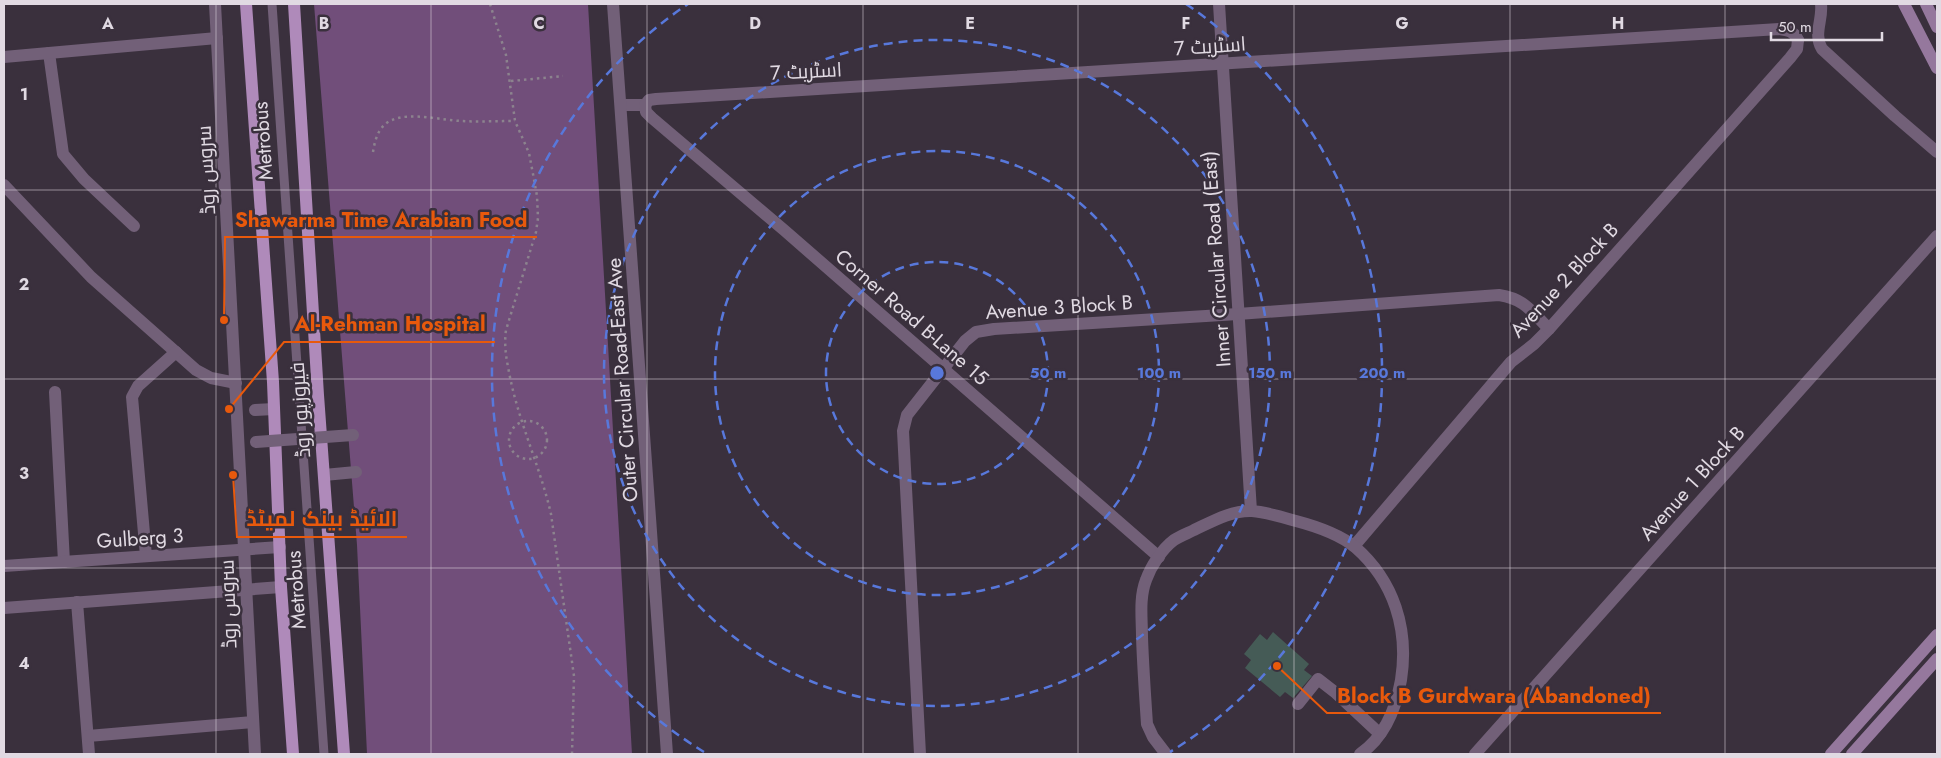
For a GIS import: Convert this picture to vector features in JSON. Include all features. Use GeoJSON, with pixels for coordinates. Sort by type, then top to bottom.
{"type":"FeatureCollection","features":[{"type":"Feature","properties":{"kind":"main road","name":"فیروزپور روڈ"},"geometry":{"type":"LineString","coordinates":[[246,4],[274,409],[281,587],[294,754]]}},
{"type":"Feature","properties":{"kind":"main road","name":"فیروزپور روڈ"},"geometry":{"type":"LineString","coordinates":[[294,4],[344,754]]}},
{"type":"Feature","properties":{"kind":"main road"},"geometry":{"type":"LineString","coordinates":[[1904,4],[1937,68]]}},
{"type":"Feature","properties":{"kind":"main road"},"geometry":{"type":"LineString","coordinates":[[1926,4],[1937,27]]}},
{"type":"Feature","properties":{"kind":"main road"},"geometry":{"type":"LineString","coordinates":[[1831,754],[1937,635]]}},
{"type":"Feature","properties":{"kind":"main road"},"geometry":{"type":"LineString","coordinates":[[1852,754],[1937,659]]}},
{"type":"Feature","properties":{"kind":"street","name":"سروس روڈ"},"geometry":{"type":"LineString","coordinates":[[215,4],[255,754]]}},
{"type":"Feature","properties":{"kind":"street","name":"Outer Circular Road-East Ave"},"geometry":{"type":"LineString","coordinates":[[613,4],[622,106],[667,754]]}},
{"type":"Feature","properties":{"kind":"street","name":"Inner Circular Road (East)"},"geometry":{"type":"LineString","coordinates":[[1219,4],[1251,511]]}},
{"type":"Feature","properties":{"kind":"street"},"geometry":{"type":"LineString","coordinates":[[1822,4],[1818,37],[1822,49],[1937,152]]}},
{"type":"Feature","properties":{"kind":"street","name":"اسٹریٹ 7"},"geometry":{"type":"LineString","coordinates":[[622,106],[644,105],[649,100],[656,99],[1779,29],[1794,33],[1798,40]]}},
{"type":"Feature","properties":{"kind":"street"},"geometry":{"type":"LineString","coordinates":[[1798,40],[1818,37]]}},
{"type":"Feature","properties":{"kind":"street"},"geometry":{"type":"LineString","coordinates":[[4,57],[217,38]]}},
{"type":"Feature","properties":{"kind":"street","name":"Avenue 2 Block B"},"geometry":{"type":"LineString","coordinates":[[1354,546],[1511,362],[1549,329],[1797,50],[1798,40]]}},
{"type":"Feature","properties":{"kind":"street"},"geometry":{"type":"LineString","coordinates":[[49,53],[63,154],[84,179],[134,226]]}},
{"type":"Feature","properties":{"kind":"street","name":"Corner Road B-Lane 15"},"geometry":{"type":"LineString","coordinates":[[644,105],[646,112],[652,118],[1159,557]]}},
{"type":"Feature","properties":{"kind":"street"},"geometry":{"type":"LineString","coordinates":[[4,185],[91,277],[196,370],[211,378],[236,383]]}},
{"type":"Feature","properties":{"kind":"street","name":"Avenue 1 Block B"},"geometry":{"type":"LineString","coordinates":[[1475,754],[1937,236]]}},
{"type":"Feature","properties":{"kind":"street","name":"Avenue 3 Block B"},"geometry":{"type":"LineString","coordinates":[[920,754],[903,431],[907,415],[942,368],[965,341],[976,332],[994,329],[1498,295],[1512,296],[1522,301],[1549,329]]}},
{"type":"Feature","properties":{"kind":"street"},"geometry":{"type":"LineString","coordinates":[[146,556],[132,397],[138,386],[176,352]]}},
{"type":"Feature","properties":{"kind":"street"},"geometry":{"type":"LineString","coordinates":[[55,392],[64,562]]}},
{"type":"Feature","properties":{"kind":"street"},"geometry":{"type":"LineString","coordinates":[[255,410],[274,409]]}},
{"type":"Feature","properties":{"kind":"street"},"geometry":{"type":"LineString","coordinates":[[256,442],[353,435]]}},
{"type":"Feature","properties":{"kind":"street"},"geometry":{"type":"LineString","coordinates":[[324,474],[356,472]]}},
{"type":"Feature","properties":{"kind":"street"},"geometry":{"type":"LineString","coordinates":[[1166,754],[1153,738],[1147,724],[1141,602],[1146,581],[1159,557],[1174,540],[1204,525],[1233,514],[1251,511],[1279,516],[1310,525],[1354,546],[1379,574],[1392,594],[1400,620],[1403,647],[1398,696],[1392,714],[1370,752]]}},
{"type":"Feature","properties":{"kind":"street","name":"Gulberg 3"},"geometry":{"type":"LineString","coordinates":[[4,566],[280,547]]}},
{"type":"Feature","properties":{"kind":"street"},"geometry":{"type":"LineString","coordinates":[[4,608],[281,587]]}},
{"type":"Feature","properties":{"kind":"street"},"geometry":{"type":"LineString","coordinates":[[77,602],[89,754]]}},
{"type":"Feature","properties":{"kind":"street"},"geometry":{"type":"LineString","coordinates":[[1298,704],[1318,679],[1380,734]]}},
{"type":"Feature","properties":{"kind":"street"},"geometry":{"type":"LineString","coordinates":[[88,736],[252,722]]}},
{"type":"Feature","properties":{"kind":"lane","name":"Metrobus"},"geometry":{"type":"LineString","coordinates":[[272,4],[324,754]]}},
{"type":"Feature","properties":{"kind":"path"},"geometry":{"type":"LineString","coordinates":[[490,4],[506,55],[515,121],[529,153],[537,196],[538,218],[531,250],[504,342],[514,399],[546,490],[551,514],[574,676],[572,754]]}},
{"type":"Feature","properties":{"kind":"path"},"geometry":{"type":"LineString","coordinates":[[511,81],[563,76]]}},
{"type":"Feature","properties":{"kind":"path"},"geometry":{"type":"LineString","coordinates":[[373,152],[381,127],[392,120],[409,117],[463,121],[515,121]]}},
{"type":"Feature","properties":{"kind":"path"},"geometry":{"type":"LineString","coordinates":[[521,422],[534,422],[540,426],[546,437],[544,450],[534,458],[528,459],[516,454],[509,443],[511,431],[521,422]]}},
{"type":"Feature","properties":{"kind":"shaded area"},"geometry":{"type":"Polygon","coordinates":[[[314,4],[588,4],[632,754],[367,754],[357,545],[314,4]]]}},
{"type":"Feature","properties":{"kind":"building"},"geometry":{"type":"Polygon","coordinates":[[[1273,632],[1309,664],[1304,670],[1312,676],[1293,698],[1285,692],[1280,697],[1245,668],[1251,660],[1244,654],[1260,634],[1267,640],[1273,632]]]}},
{"type":"Feature","properties":{"kind":"place","name":"Shawarma Time Arabian Food"},"geometry":{"type":"Point","coordinates":[224,320]}},
{"type":"Feature","properties":{"kind":"place","name":"Al-Rehman Hospital"},"geometry":{"type":"Point","coordinates":[229,409]}},
{"type":"Feature","properties":{"kind":"place","name":"الائیڈ بینک لمیٹڈ"},"geometry":{"type":"Point","coordinates":[233,475]}},
{"type":"Feature","properties":{"kind":"place","name":"Block B Gurdwara (Abandoned)"},"geometry":{"type":"Point","coordinates":[1277,666]}}]}
